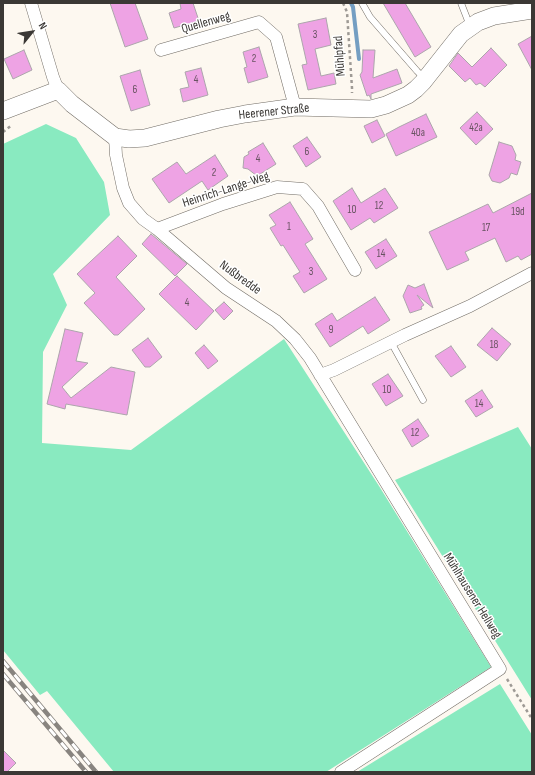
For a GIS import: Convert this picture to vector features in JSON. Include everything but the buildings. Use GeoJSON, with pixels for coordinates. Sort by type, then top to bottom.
{"type":"FeatureCollection","features":[{"type":"Feature","properties":{"kind":"street"},"geometry":{"type":"LineString","coordinates":[[31,3],[58,90],[72,104],[115,137]]}},
{"type":"Feature","properties":{"kind":"street","name":"Heerener Straße"},"geometry":{"type":"LineString","coordinates":[[115,137],[129,139],[145,138],[219,119],[295,107],[371,109],[386,105],[408,95],[416,89],[426,79],[461,34],[470,27],[478,22],[494,16],[532,10]]}},
{"type":"Feature","properties":{"kind":"street","name":"Quellenweg"},"geometry":{"type":"LineString","coordinates":[[161,50],[259,22],[276,37],[295,107]]}},
{"type":"Feature","properties":{"kind":"street"},"geometry":{"type":"LineString","coordinates":[[3,111],[58,90]]}},
{"type":"Feature","properties":{"kind":"street","name":"Nußbredde"},"geometry":{"type":"LineString","coordinates":[[115,137],[116,155],[123,188],[129,203],[143,219],[157,229],[226,288],[276,321],[295,339],[310,358],[320,375]]}},
{"type":"Feature","properties":{"kind":"street","name":"Heinrich-Lange-Weg"},"geometry":{"type":"LineString","coordinates":[[157,229],[223,204],[277,187],[303,189],[318,206],[355,270]]}},
{"type":"Feature","properties":{"kind":"street"},"geometry":{"type":"LineString","coordinates":[[320,375],[334,370],[390,342],[470,306],[532,273]]}},
{"type":"Feature","properties":{"kind":"street","name":"Mühlhausener Hellweg"},"geometry":{"type":"LineString","coordinates":[[320,375],[500,669]]}},
{"type":"Feature","properties":{"kind":"street"},"geometry":{"type":"LineString","coordinates":[[341,772],[500,669]]}},
{"type":"Feature","properties":{"kind":"lane"},"geometry":{"type":"LineString","coordinates":[[362,3],[370,17],[417,71],[426,79]]}},
{"type":"Feature","properties":{"kind":"lane"},"geometry":{"type":"LineString","coordinates":[[461,3],[470,27]]}},
{"type":"Feature","properties":{"kind":"lane"},"geometry":{"type":"LineString","coordinates":[[390,342],[423,400]]}},
{"type":"Feature","properties":{"kind":"path","name":"Mühlpfad"},"geometry":{"type":"LineString","coordinates":[[343,3],[347,12],[352,88],[349,109]]}},
{"type":"Feature","properties":{"kind":"path"},"geometry":{"type":"LineString","coordinates":[[500,669],[532,719]]}},
{"type":"Feature","properties":{"kind":"green space"},"geometry":{"type":"Polygon","coordinates":[[[46,124],[76,138],[104,182],[110,215],[53,274],[67,305],[43,352],[42,443],[131,450],[284,339],[379,486],[491,667],[326,772],[114,772],[47,691],[40,695],[3,650],[3,144],[46,124]]]}},
{"type":"Feature","properties":{"kind":"green space"},"geometry":{"type":"Polygon","coordinates":[[[518,427],[532,449],[532,700],[395,480],[518,427]]]}},
{"type":"Feature","properties":{"kind":"green space"},"geometry":{"type":"Polygon","coordinates":[[[500,684],[532,735],[532,772],[357,772],[500,684]]]}},
{"type":"Feature","properties":{"kind":"waterway"},"geometry":{"type":"LineString","coordinates":[[351,3],[353,7],[359,59]]}},
{"type":"Feature","properties":{"kind":"railway"},"geometry":{"type":"LineString","coordinates":[[3,661],[96,772]]}},
{"type":"Feature","properties":{"kind":"railway"},"geometry":{"type":"LineString","coordinates":[[3,674],[86,772]]}}]}
